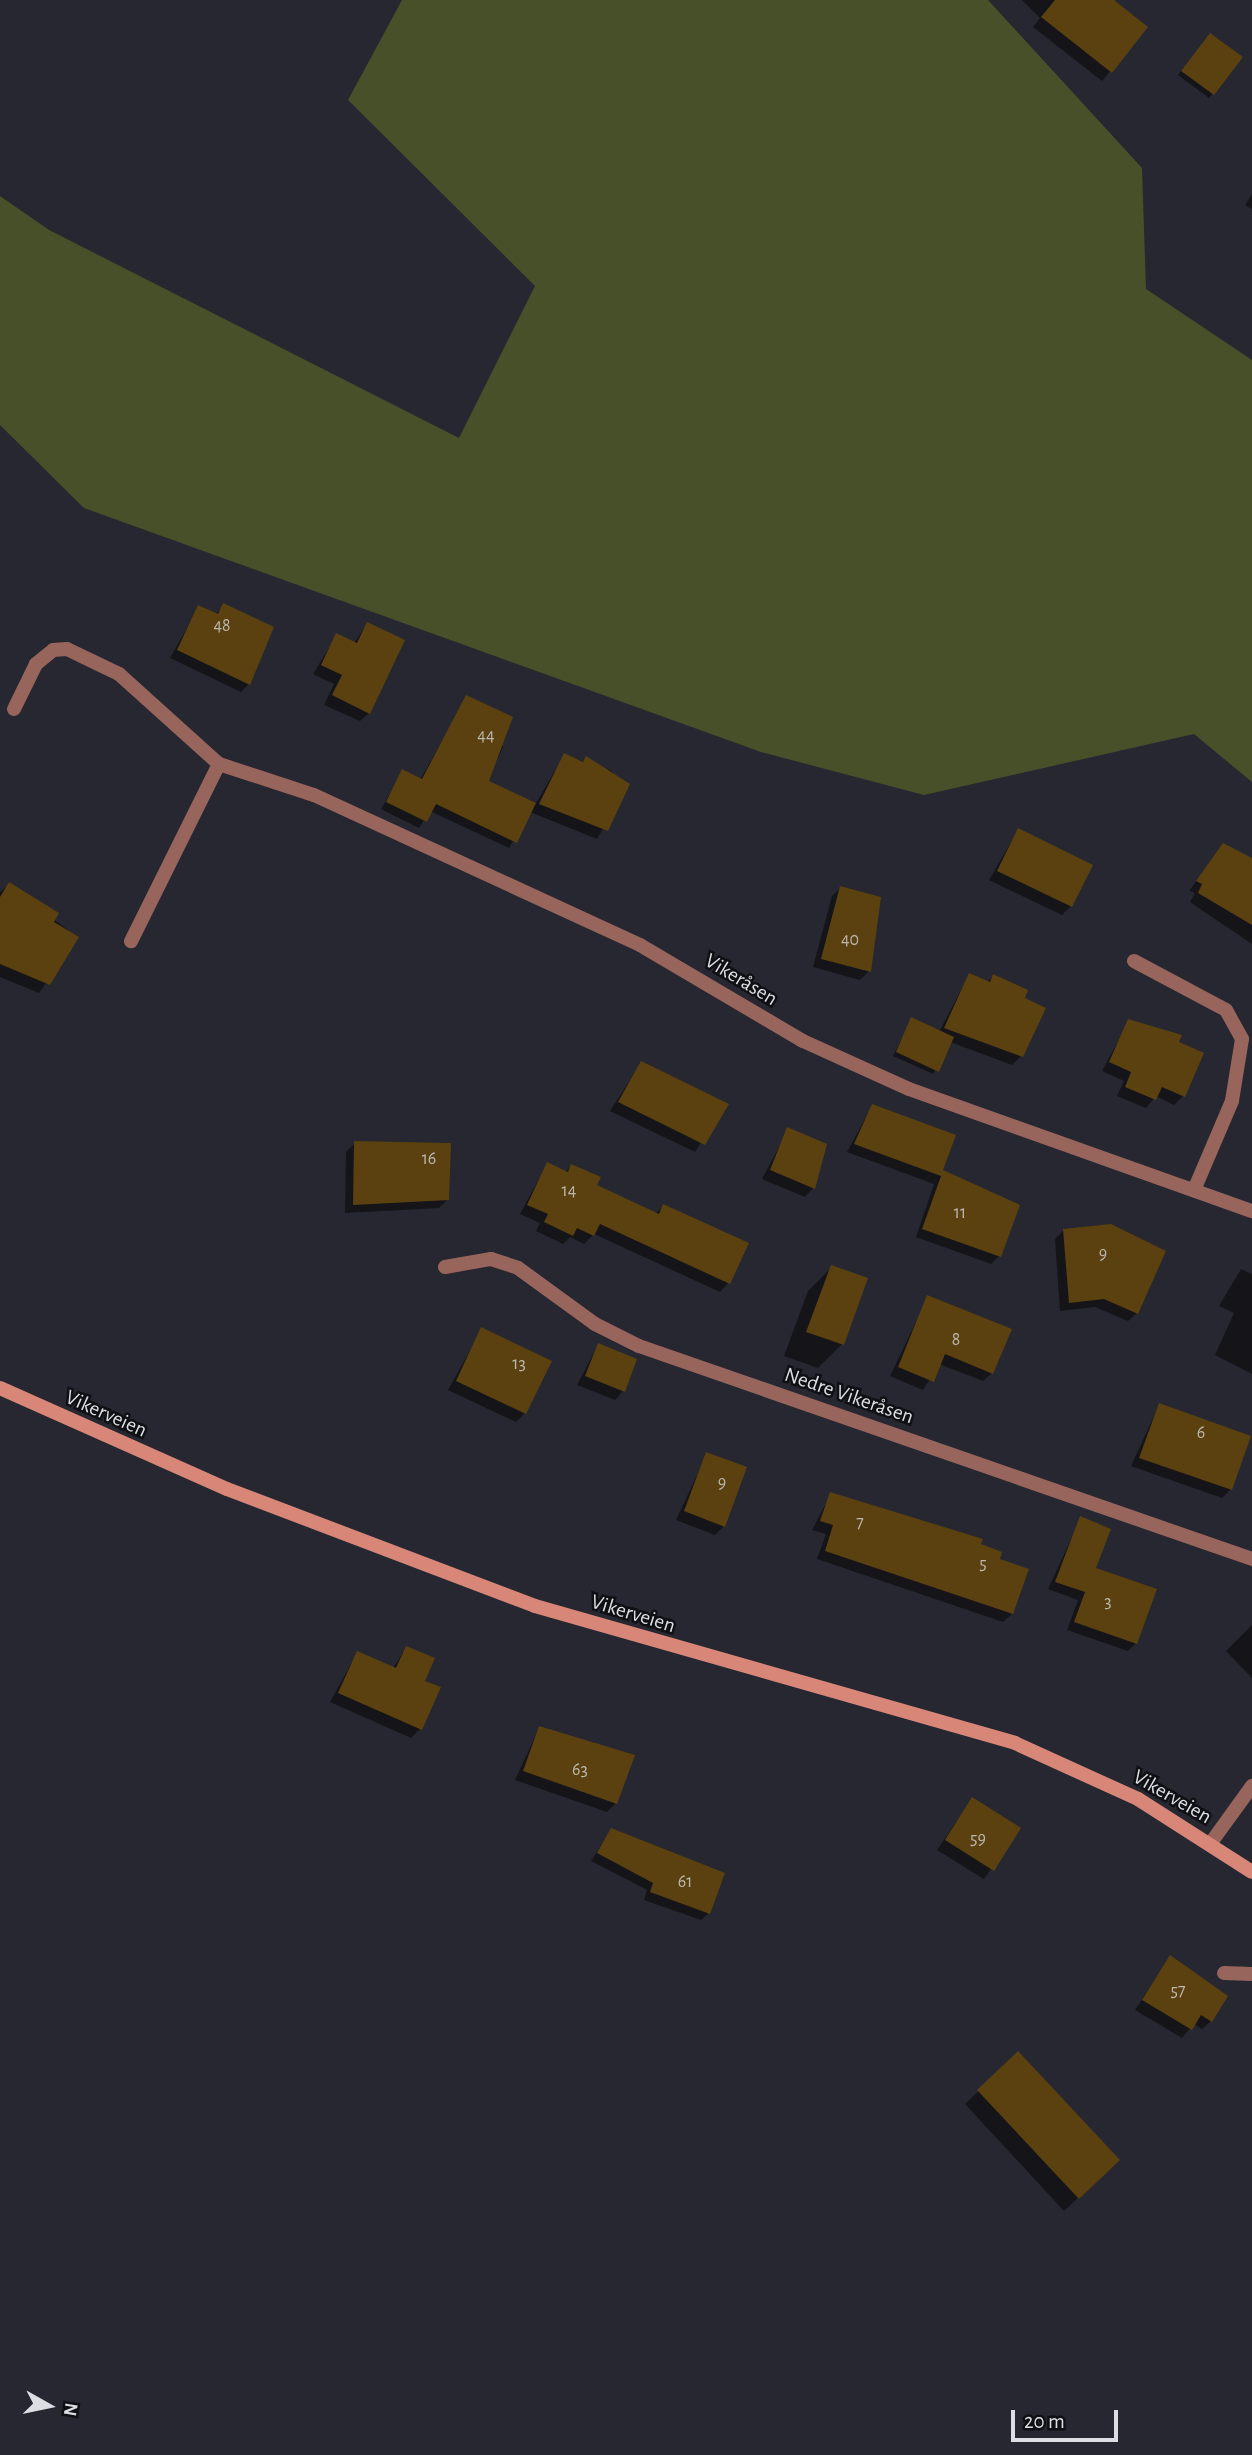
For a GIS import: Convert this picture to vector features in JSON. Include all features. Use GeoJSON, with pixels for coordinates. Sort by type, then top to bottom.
{"type":"FeatureCollection","features":[{"type":"Feature","properties":{"kind":"main road","name":"Vikerveien"},"geometry":{"type":"LineString","coordinates":[[0,1388],[227,1489],[535,1605],[1015,1743],[1138,1799],[1252,1872]]}},
{"type":"Feature","properties":{"kind":"street","name":"Vikeråsen"},"geometry":{"type":"LineString","coordinates":[[14,709],[36,664],[53,650],[67,649],[119,674],[167,724],[219,764],[314,795],[640,945],[803,1041],[909,1089],[1252,1211]]}},
{"type":"Feature","properties":{"kind":"street"},"geometry":{"type":"LineString","coordinates":[[131,941],[219,764]]}},
{"type":"Feature","properties":{"kind":"street"},"geometry":{"type":"LineString","coordinates":[[1134,961],[1226,1010],[1242,1039],[1232,1101],[1194,1190]]}},
{"type":"Feature","properties":{"kind":"street","name":"Nedre Vikeråsen"},"geometry":{"type":"LineString","coordinates":[[445,1267],[492,1259],[518,1268],[595,1324],[639,1346],[1252,1559]]}},
{"type":"Feature","properties":{"kind":"street"},"geometry":{"type":"LineString","coordinates":[[1210,1844],[1252,1786]]}},
{"type":"Feature","properties":{"kind":"street"},"geometry":{"type":"LineString","coordinates":[[1224,1973],[1252,1973]]}},
{"type":"Feature","properties":{"kind":"green space"},"geometry":{"type":"Polygon","coordinates":[[[402,0],[988,0],[1142,168],[1146,289],[1252,360],[1252,782],[1194,734],[924,795],[761,752],[84,508],[0,425],[0,196],[49,230],[459,438],[535,286],[348,100],[402,0]]]}},
{"type":"Feature","properties":{"kind":"building"},"geometry":{"type":"Polygon","coordinates":[[[1055,0],[1114,0],[1148,27],[1112,73],[1041,17],[1055,0]]]}},
{"type":"Feature","properties":{"kind":"building"},"geometry":{"type":"Polygon","coordinates":[[[1210,33],[1243,57],[1214,95],[1181,71],[1210,33]]]}},
{"type":"Feature","properties":{"kind":"building"},"geometry":{"type":"Polygon","coordinates":[[[223,603],[274,627],[250,685],[177,650],[198,605],[218,614],[223,603]]]}},
{"type":"Feature","properties":{"kind":"building"},"geometry":{"type":"Polygon","coordinates":[[[367,622],[405,640],[370,714],[332,695],[342,675],[321,665],[336,633],[357,643],[367,622]]]}},
{"type":"Feature","properties":{"kind":"building"},"geometry":{"type":"Polygon","coordinates":[[[466,695],[513,717],[489,781],[536,803],[517,843],[436,804],[427,822],[386,802],[402,769],[422,779],[466,695]]]}},
{"type":"Feature","properties":{"kind":"building"},"geometry":{"type":"Polygon","coordinates":[[[564,753],[583,762],[586,756],[630,784],[608,831],[539,804],[564,753]]]}},
{"type":"Feature","properties":{"kind":"building"},"geometry":{"type":"Polygon","coordinates":[[[1018,828],[1093,865],[1072,907],[997,871],[1018,828]]]}},
{"type":"Feature","properties":{"kind":"building"},"geometry":{"type":"Polygon","coordinates":[[[1223,843],[1252,858],[1252,925],[1198,893],[1202,884],[1196,881],[1223,843]]]}},
{"type":"Feature","properties":{"kind":"building"},"geometry":{"type":"Polygon","coordinates":[[[9,882],[59,913],[54,922],[79,937],[50,985],[0,964],[0,897],[9,882]]]}},
{"type":"Feature","properties":{"kind":"building"},"geometry":{"type":"Polygon","coordinates":[[[840,886],[881,897],[871,972],[821,959],[840,886]]]}},
{"type":"Feature","properties":{"kind":"building"},"geometry":{"type":"Polygon","coordinates":[[[969,973],[990,982],[993,974],[1028,990],[1025,998],[1046,1008],[1023,1057],[944,1028],[969,973]]]}},
{"type":"Feature","properties":{"kind":"building"},"geometry":{"type":"Polygon","coordinates":[[[911,1017],[954,1037],[939,1072],[896,1052],[911,1017]]]}},
{"type":"Feature","properties":{"kind":"building"},"geometry":{"type":"Polygon","coordinates":[[[1128,1019],[1182,1035],[1179,1042],[1204,1053],[1185,1097],[1162,1087],[1156,1100],[1125,1087],[1131,1072],[1109,1062],[1128,1019]]]}},
{"type":"Feature","properties":{"kind":"building"},"geometry":{"type":"Polygon","coordinates":[[[641,1061],[729,1104],[705,1145],[618,1102],[641,1061]]]}},
{"type":"Feature","properties":{"kind":"building"},"geometry":{"type":"Polygon","coordinates":[[[872,1104],[956,1135],[943,1170],[1020,1205],[1001,1257],[922,1229],[941,1176],[854,1144],[872,1104]]]}},
{"type":"Feature","properties":{"kind":"building"},"geometry":{"type":"Polygon","coordinates":[[[787,1127],[827,1144],[815,1189],[770,1170],[787,1127]]]}},
{"type":"Feature","properties":{"kind":"building"},"geometry":{"type":"Polygon","coordinates":[[[354,1141],[451,1143],[449,1200],[353,1205],[354,1141]]]}},
{"type":"Feature","properties":{"kind":"building"},"geometry":{"type":"Polygon","coordinates":[[[547,1162],[568,1172],[571,1164],[601,1177],[597,1185],[659,1214],[663,1204],[749,1243],[730,1284],[600,1224],[594,1236],[577,1228],[573,1236],[544,1222],[548,1214],[527,1205],[547,1162]]]}},
{"type":"Feature","properties":{"kind":"building"},"geometry":{"type":"Polygon","coordinates":[[[1111,1224],[1166,1251],[1138,1314],[1104,1299],[1069,1303],[1063,1229],[1111,1224]]]}},
{"type":"Feature","properties":{"kind":"building"},"geometry":{"type":"Polygon","coordinates":[[[831,1265],[868,1278],[844,1345],[806,1332],[831,1265]]]}},
{"type":"Feature","properties":{"kind":"building"},"geometry":{"type":"Polygon","coordinates":[[[927,1295],[1012,1329],[993,1374],[945,1354],[934,1382],[898,1367],[927,1295]]]}},
{"type":"Feature","properties":{"kind":"building"},"geometry":{"type":"Polygon","coordinates":[[[481,1327],[552,1361],[526,1414],[456,1381],[481,1327]]]}},
{"type":"Feature","properties":{"kind":"building"},"geometry":{"type":"Polygon","coordinates":[[[598,1343],[637,1359],[625,1392],[585,1376],[598,1343]]]}},
{"type":"Feature","properties":{"kind":"building"},"geometry":{"type":"Polygon","coordinates":[[[1159,1403],[1251,1436],[1232,1490],[1139,1458],[1159,1403]]]}},
{"type":"Feature","properties":{"kind":"building"},"geometry":{"type":"Polygon","coordinates":[[[706,1452],[747,1467],[725,1527],[684,1511],[706,1452]]]}},
{"type":"Feature","properties":{"kind":"building"},"geometry":{"type":"Polygon","coordinates":[[[830,1492],[983,1539],[981,1544],[1002,1552],[1000,1559],[1029,1569],[1013,1614],[825,1551],[833,1525],[820,1521],[830,1492]]]}},
{"type":"Feature","properties":{"kind":"building"},"geometry":{"type":"Polygon","coordinates":[[[1080,1516],[1111,1529],[1096,1568],[1157,1589],[1137,1644],[1074,1622],[1085,1592],[1055,1582],[1080,1516]]]}},
{"type":"Feature","properties":{"kind":"building"},"geometry":{"type":"Polygon","coordinates":[[[406,1646],[435,1658],[425,1681],[441,1687],[422,1730],[338,1693],[357,1651],[396,1668],[406,1646]]]}},
{"type":"Feature","properties":{"kind":"building"},"geometry":{"type":"Polygon","coordinates":[[[539,1726],[635,1755],[617,1804],[523,1771],[539,1726]]]}},
{"type":"Feature","properties":{"kind":"building"},"geometry":{"type":"Polygon","coordinates":[[[972,1797],[1021,1828],[994,1871],[945,1840],[972,1797]]]}},
{"type":"Feature","properties":{"kind":"building"},"geometry":{"type":"Polygon","coordinates":[[[611,1828],[725,1873],[710,1914],[650,1892],[653,1883],[597,1853],[611,1828]]]}},
{"type":"Feature","properties":{"kind":"building"},"geometry":{"type":"Polygon","coordinates":[[[1170,1955],[1228,1996],[1212,2022],[1201,2015],[1192,2030],[1142,2000],[1170,1955]]]}},
{"type":"Feature","properties":{"kind":"building"},"geometry":{"type":"Polygon","coordinates":[[[1018,2051],[1120,2160],[1079,2199],[977,2090],[1018,2051]]]}}]}
